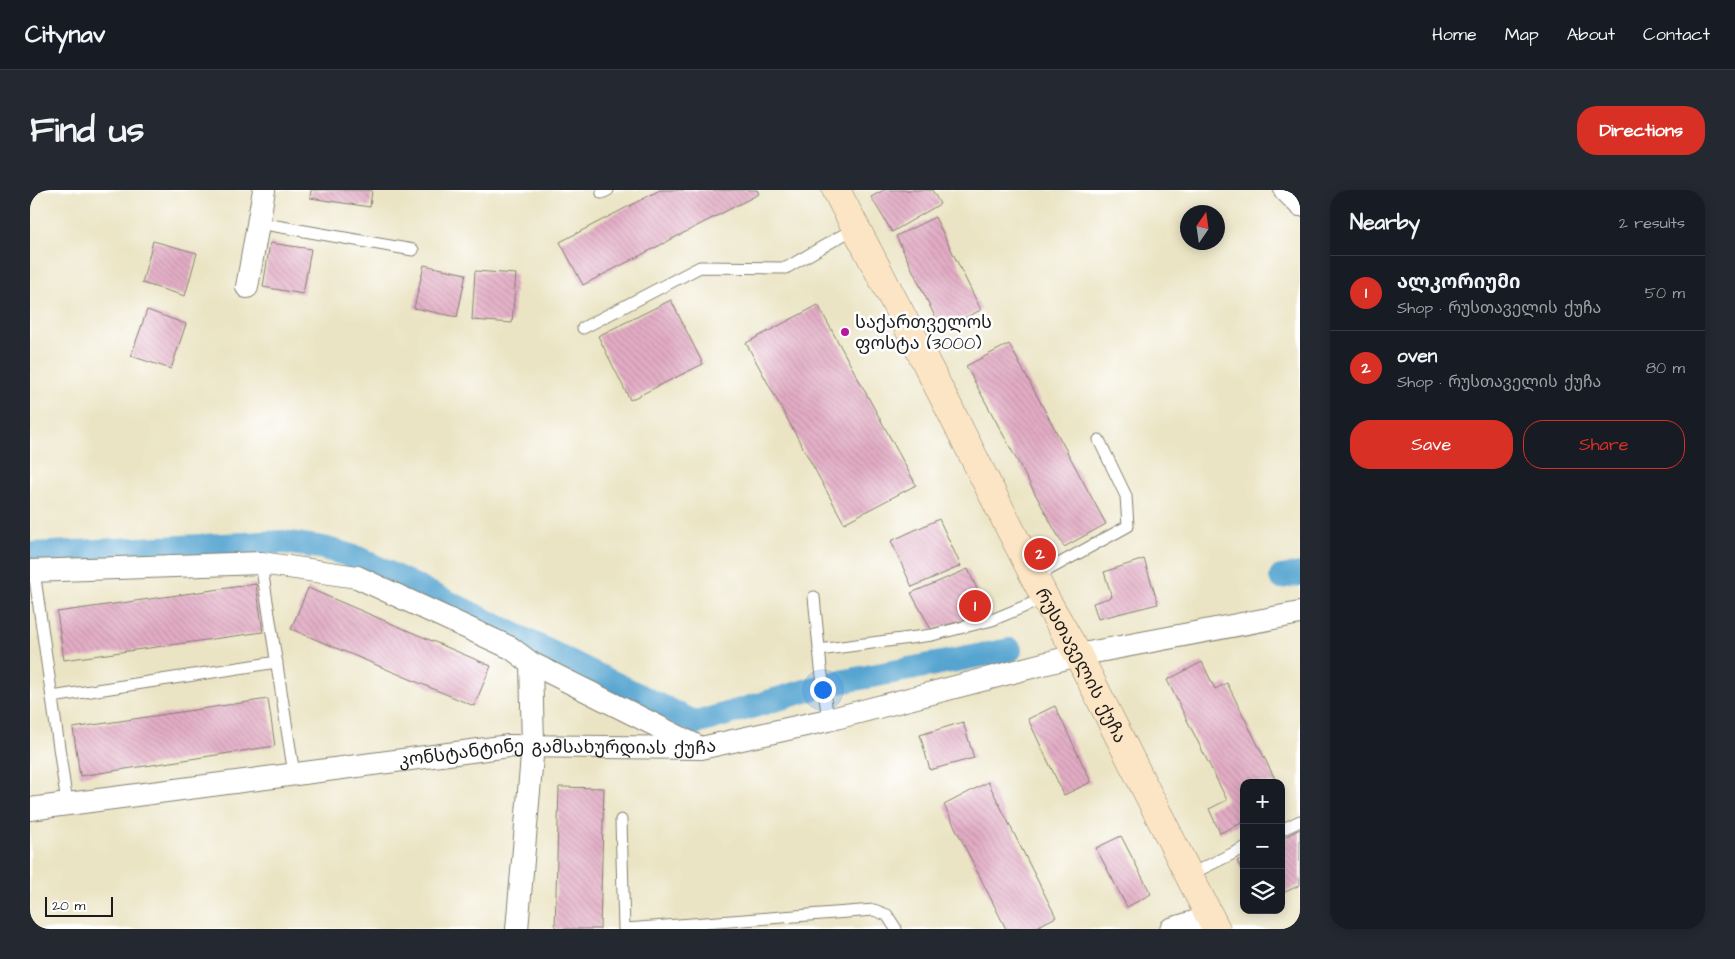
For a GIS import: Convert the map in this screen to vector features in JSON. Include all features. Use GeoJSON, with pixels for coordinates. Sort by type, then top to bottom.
{"type":"FeatureCollection","features":[{"type":"Feature","properties":{"kind":"main road","name":"რუსთაველის ქუჩა"},"geometry":{"type":"LineString","coordinates":[[836,190],[1040,587],[1078,655],[1213,923]]}},
{"type":"Feature","properties":{"kind":"street"},"geometry":{"type":"LineString","coordinates":[[247,287],[264,190]]}},
{"type":"Feature","properties":{"kind":"street"},"geometry":{"type":"LineString","coordinates":[[1285,190],[1300,205]]}},
{"type":"Feature","properties":{"kind":"street"},"geometry":{"type":"LineString","coordinates":[[32,571],[262,563],[357,577],[511,648],[531,663],[701,748]]}},
{"type":"Feature","properties":{"kind":"street","name":"კონსტანტინე გამსახურდიას ქუჩა"},"geometry":{"type":"LineString","coordinates":[[30,809],[509,746],[701,748],[827,710],[1078,655],[1300,613]]}},
{"type":"Feature","properties":{"kind":"street"},"geometry":{"type":"LineString","coordinates":[[518,929],[533,745],[531,663]]}},
{"type":"Feature","properties":{"kind":"street"},"geometry":{"type":"LineString","coordinates":[[1171,929],[1213,923]]}},
{"type":"Feature","properties":{"kind":"lane"},"geometry":{"type":"LineString","coordinates":[[258,223],[413,250]]}},
{"type":"Feature","properties":{"kind":"lane"},"geometry":{"type":"LineString","coordinates":[[583,328],[700,268],[786,268],[855,228]]}},
{"type":"Feature","properties":{"kind":"lane"},"geometry":{"type":"LineString","coordinates":[[819,650],[932,635],[992,620],[1128,526],[1126,496],[1099,440]]}},
{"type":"Feature","properties":{"kind":"lane"},"geometry":{"type":"LineString","coordinates":[[262,563],[294,774]]}},
{"type":"Feature","properties":{"kind":"lane"},"geometry":{"type":"LineString","coordinates":[[32,571],[67,804]]}},
{"type":"Feature","properties":{"kind":"lane"},"geometry":{"type":"LineString","coordinates":[[814,597],[827,710]]}},
{"type":"Feature","properties":{"kind":"lane"},"geometry":{"type":"LineString","coordinates":[[52,697],[277,662]]}},
{"type":"Feature","properties":{"kind":"lane"},"geometry":{"type":"LineString","coordinates":[[621,820],[625,929],[874,910],[887,915],[896,929]]}},
{"type":"Feature","properties":{"kind":"lane"},"geometry":{"type":"LineString","coordinates":[[1285,828],[1300,821]]}},
{"type":"Feature","properties":{"kind":"lane"},"geometry":{"type":"LineString","coordinates":[[1189,875],[1240,850]]}},
{"type":"Feature","properties":{"kind":"building"},"geometry":{"type":"Polygon","coordinates":[[[311,190],[372,190],[370,207],[310,198],[311,190]]]}},
{"type":"Feature","properties":{"kind":"building"},"geometry":{"type":"Polygon","coordinates":[[[660,190],[757,190],[759,194],[583,285],[560,242],[660,190]]]}},
{"type":"Feature","properties":{"kind":"building"},"geometry":{"type":"Polygon","coordinates":[[[884,190],[932,190],[940,204],[892,232],[871,197],[884,190]]]}},
{"type":"Feature","properties":{"kind":"building"},"geometry":{"type":"Polygon","coordinates":[[[935,217],[981,310],[941,329],[896,236],[935,217]]]}},
{"type":"Feature","properties":{"kind":"building"},"geometry":{"type":"Polygon","coordinates":[[[153,241],[197,253],[185,296],[142,283],[153,241]]]}},
{"type":"Feature","properties":{"kind":"building"},"geometry":{"type":"Polygon","coordinates":[[[270,243],[311,249],[303,294],[263,287],[270,243]]]}},
{"type":"Feature","properties":{"kind":"building"},"geometry":{"type":"Polygon","coordinates":[[[424,265],[466,274],[457,317],[414,308],[424,265]]]}},
{"type":"Feature","properties":{"kind":"building"},"geometry":{"type":"Polygon","coordinates":[[[475,271],[516,274],[512,323],[472,320],[475,271]]]}},
{"type":"Feature","properties":{"kind":"building"},"geometry":{"type":"Polygon","coordinates":[[[671,300],[703,364],[630,400],[598,336],[671,300]]]}},
{"type":"Feature","properties":{"kind":"building"},"geometry":{"type":"Polygon","coordinates":[[[818,305],[916,485],[844,523],[746,343],[818,305]]]}},
{"type":"Feature","properties":{"kind":"building"},"geometry":{"type":"Polygon","coordinates":[[[147,310],[186,324],[171,369],[131,356],[147,310]]]}},
{"type":"Feature","properties":{"kind":"building"},"geometry":{"type":"Polygon","coordinates":[[[1009,344],[1106,524],[1064,547],[966,366],[1009,344]]]}},
{"type":"Feature","properties":{"kind":"building"},"geometry":{"type":"Polygon","coordinates":[[[939,519],[961,566],[912,587],[891,541],[939,519]]]}},
{"type":"Feature","properties":{"kind":"building"},"geometry":{"type":"Polygon","coordinates":[[[1144,559],[1158,604],[1098,619],[1093,603],[1112,597],[1104,572],[1144,559]]]}},
{"type":"Feature","properties":{"kind":"building"},"geometry":{"type":"Polygon","coordinates":[[[968,569],[988,614],[931,629],[911,593],[968,569]]]}},
{"type":"Feature","properties":{"kind":"building"},"geometry":{"type":"Polygon","coordinates":[[[256,584],[263,632],[64,660],[57,612],[256,584]]]}},
{"type":"Feature","properties":{"kind":"building"},"geometry":{"type":"Polygon","coordinates":[[[308,588],[491,666],[474,706],[291,629],[308,588]]]}},
{"type":"Feature","properties":{"kind":"building"},"geometry":{"type":"Polygon","coordinates":[[[1202,662],[1215,689],[1227,683],[1275,779],[1240,779],[1240,824],[1220,833],[1209,809],[1227,800],[1167,680],[1202,662]]]}},
{"type":"Feature","properties":{"kind":"building"},"geometry":{"type":"Polygon","coordinates":[[[268,699],[275,746],[80,776],[73,728],[268,699]]]}},
{"type":"Feature","properties":{"kind":"building"},"geometry":{"type":"Polygon","coordinates":[[[1055,706],[1091,782],[1064,795],[1028,719],[1055,706]]]}},
{"type":"Feature","properties":{"kind":"building"},"geometry":{"type":"Polygon","coordinates":[[[963,722],[974,758],[930,770],[920,735],[963,722]]]}},
{"type":"Feature","properties":{"kind":"building"},"geometry":{"type":"Polygon","coordinates":[[[988,782],[1056,917],[1033,929],[1006,929],[944,805],[988,782]]]}},
{"type":"Feature","properties":{"kind":"building"},"geometry":{"type":"Polygon","coordinates":[[[559,787],[604,788],[600,929],[555,929],[559,787]]]}},
{"type":"Feature","properties":{"kind":"building"},"geometry":{"type":"Polygon","coordinates":[[[1300,829],[1300,885],[1285,892],[1285,869],[1285,837],[1300,829]]]}},
{"type":"Feature","properties":{"kind":"building"},"geometry":{"type":"Polygon","coordinates":[[[1121,836],[1151,894],[1127,907],[1096,848],[1121,836]]]}},
{"type":"Feature","properties":{"kind":"waterway"},"geometry":{"type":"LineString","coordinates":[[30,554],[284,542],[324,548],[358,558],[696,723],[829,684],[1010,650]]}},
{"type":"Feature","properties":{"kind":"waterway"},"geometry":{"type":"LineString","coordinates":[[1281,577],[1300,574]]}},
{"type":"Feature","properties":{"kind":"place","name":"საქართველოს ფოსტა (3000)"},"geometry":{"type":"Point","coordinates":[845,332]}},
{"type":"Feature","properties":{"kind":"place","name":"oven"},"geometry":{"type":"Point","coordinates":[1040,554]}},
{"type":"Feature","properties":{"kind":"place","name":"ალკორიუმი"},"geometry":{"type":"Point","coordinates":[975,606]}}]}
